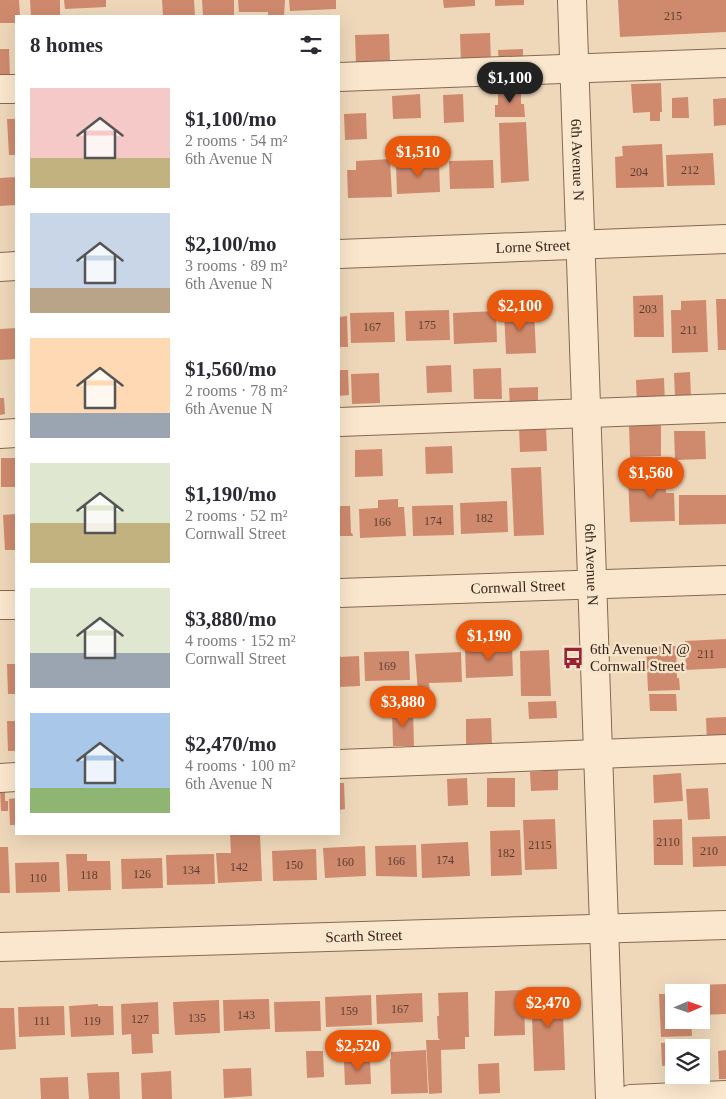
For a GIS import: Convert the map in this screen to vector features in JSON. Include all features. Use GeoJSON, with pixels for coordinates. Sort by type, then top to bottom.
{"type":"FeatureCollection","features":[{"type":"Feature","properties":{"kind":"street","name":"6th Avenue N"},"geometry":{"type":"LineString","coordinates":[[572,0],[610,1099]]}},
{"type":"Feature","properties":{"kind":"street"},"geometry":{"type":"LineString","coordinates":[[340,77],[726,63]]}},
{"type":"Feature","properties":{"kind":"street"},"geometry":{"type":"LineString","coordinates":[[0,90],[15,89]]}},
{"type":"Feature","properties":{"kind":"street","name":"Lorne Street"},"geometry":{"type":"LineString","coordinates":[[340,254],[726,239]]}},
{"type":"Feature","properties":{"kind":"street"},"geometry":{"type":"LineString","coordinates":[[0,267],[15,266]]}},
{"type":"Feature","properties":{"kind":"street"},"geometry":{"type":"LineString","coordinates":[[340,422],[726,408]]}},
{"type":"Feature","properties":{"kind":"street"},"geometry":{"type":"LineString","coordinates":[[0,434],[15,433]]}},
{"type":"Feature","properties":{"kind":"street","name":"Cornwall Street"},"geometry":{"type":"LineString","coordinates":[[340,594],[726,580]]}},
{"type":"Feature","properties":{"kind":"street"},"geometry":{"type":"LineString","coordinates":[[0,605],[15,605]]}},
{"type":"Feature","properties":{"kind":"street"},"geometry":{"type":"LineString","coordinates":[[340,764],[726,749]]}},
{"type":"Feature","properties":{"kind":"street"},"geometry":{"type":"LineString","coordinates":[[0,778],[15,777]]}},
{"type":"Feature","properties":{"kind":"street","name":"Scarth Street"},"geometry":{"type":"LineString","coordinates":[[0,948],[726,925]]}},
{"type":"Feature","properties":{"kind":"street"},"geometry":{"type":"LineString","coordinates":[[631,1099],[726,1095]]}},
{"type":"Feature","properties":{"kind":"building"},"geometry":{"type":"Polygon","coordinates":[[[0,0],[19,0],[20,15],[15,15],[15,23],[0,23],[0,0]]]}},
{"type":"Feature","properties":{"kind":"building"},"geometry":{"type":"Polygon","coordinates":[[[30,0],[60,0],[60,15],[31,15],[30,0]]]}},
{"type":"Feature","properties":{"kind":"building"},"geometry":{"type":"Polygon","coordinates":[[[64,0],[106,0],[106,7],[65,9],[64,0]]]}},
{"type":"Feature","properties":{"kind":"building"},"geometry":{"type":"Polygon","coordinates":[[[162,0],[194,0],[195,15],[163,15],[162,0]]]}},
{"type":"Feature","properties":{"kind":"building"},"geometry":{"type":"Polygon","coordinates":[[[202,0],[234,0],[234,15],[203,15],[202,0]]]}},
{"type":"Feature","properties":{"kind":"building"},"geometry":{"type":"Polygon","coordinates":[[[238,0],[285,0],[284,15],[268,15],[268,12],[239,12],[238,0]]]}},
{"type":"Feature","properties":{"kind":"building"},"geometry":{"type":"Polygon","coordinates":[[[289,0],[336,0],[336,9],[290,11],[289,0]]]}},
{"type":"Feature","properties":{"kind":"building"},"geometry":{"type":"Polygon","coordinates":[[[443,0],[475,0],[475,6],[444,8],[443,0]]]}},
{"type":"Feature","properties":{"kind":"building"},"geometry":{"type":"Polygon","coordinates":[[[495,0],[524,0],[524,5],[495,6],[495,0]]]}},
{"type":"Feature","properties":{"kind":"building"},"geometry":{"type":"Polygon","coordinates":[[[618,0],[726,0],[726,32],[620,37],[618,0]]]}},
{"type":"Feature","properties":{"kind":"building"},"geometry":{"type":"Polygon","coordinates":[[[490,33],[491,65],[461,66],[460,34],[490,33]]]}},
{"type":"Feature","properties":{"kind":"building"},"geometry":{"type":"Polygon","coordinates":[[[389,34],[390,62],[356,63],[355,35],[389,34]]]}},
{"type":"Feature","properties":{"kind":"building"},"geometry":{"type":"Polygon","coordinates":[[[0,49],[9,49],[10,78],[0,79],[0,49]]]}},
{"type":"Feature","properties":{"kind":"building"},"geometry":{"type":"Polygon","coordinates":[[[523,49],[523,66],[499,67],[498,50],[523,49]]]}},
{"type":"Feature","properties":{"kind":"building"},"geometry":{"type":"Polygon","coordinates":[[[661,83],[662,112],[660,112],[660,121],[650,121],[650,112],[633,113],[631,84],[661,83]]]}},
{"type":"Feature","properties":{"kind":"building"},"geometry":{"type":"Polygon","coordinates":[[[498,89],[521,89],[521,104],[524,104],[525,117],[495,117],[495,105],[498,105],[498,89]]]}},
{"type":"Feature","properties":{"kind":"building"},"geometry":{"type":"Polygon","coordinates":[[[420,94],[421,118],[393,119],[392,96],[420,94]]]}},
{"type":"Feature","properties":{"kind":"building"},"geometry":{"type":"Polygon","coordinates":[[[463,94],[464,122],[444,123],[443,95],[463,94]]]}},
{"type":"Feature","properties":{"kind":"building"},"geometry":{"type":"Polygon","coordinates":[[[688,97],[689,118],[672,118],[672,98],[688,97]]]}},
{"type":"Feature","properties":{"kind":"building"},"geometry":{"type":"Polygon","coordinates":[[[726,98],[726,125],[714,126],[713,99],[726,98]]]}},
{"type":"Feature","properties":{"kind":"building"},"geometry":{"type":"Polygon","coordinates":[[[366,113],[367,139],[345,140],[344,114],[366,113]]]}},
{"type":"Feature","properties":{"kind":"building"},"geometry":{"type":"Polygon","coordinates":[[[7,119],[15,119],[15,155],[9,155],[7,119]]]}},
{"type":"Feature","properties":{"kind":"building"},"geometry":{"type":"Polygon","coordinates":[[[526,122],[529,181],[501,183],[499,123],[526,122]]]}},
{"type":"Feature","properties":{"kind":"building"},"geometry":{"type":"Polygon","coordinates":[[[662,144],[664,187],[616,188],[615,157],[623,156],[622,146],[662,144]]]}},
{"type":"Feature","properties":{"kind":"building"},"geometry":{"type":"Polygon","coordinates":[[[713,153],[715,185],[667,186],[666,155],[713,153]]]}},
{"type":"Feature","properties":{"kind":"building"},"geometry":{"type":"Polygon","coordinates":[[[390,159],[392,197],[348,198],[347,170],[356,170],[356,161],[390,159]]]}},
{"type":"Feature","properties":{"kind":"building"},"geometry":{"type":"Polygon","coordinates":[[[493,160],[494,188],[450,189],[449,161],[493,160]]]}},
{"type":"Feature","properties":{"kind":"building"},"geometry":{"type":"Polygon","coordinates":[[[439,162],[440,192],[397,194],[396,164],[439,162]]]}},
{"type":"Feature","properties":{"kind":"building"},"geometry":{"type":"Polygon","coordinates":[[[15,177],[15,205],[0,206],[0,178],[15,177]]]}},
{"type":"Feature","properties":{"kind":"building"},"geometry":{"type":"Polygon","coordinates":[[[663,295],[664,337],[634,337],[633,296],[663,295]]]}},
{"type":"Feature","properties":{"kind":"building"},"geometry":{"type":"Polygon","coordinates":[[[716,299],[726,299],[726,350],[718,350],[716,299]]]}},
{"type":"Feature","properties":{"kind":"building"},"geometry":{"type":"Polygon","coordinates":[[[706,300],[708,352],[672,353],[671,310],[681,310],[681,301],[706,300]]]}},
{"type":"Feature","properties":{"kind":"building"},"geometry":{"type":"Polygon","coordinates":[[[534,309],[536,353],[506,354],[504,311],[534,309]]]}},
{"type":"Feature","properties":{"kind":"building"},"geometry":{"type":"Polygon","coordinates":[[[449,310],[450,340],[406,341],[405,311],[449,310]]]}},
{"type":"Feature","properties":{"kind":"building"},"geometry":{"type":"Polygon","coordinates":[[[496,311],[497,342],[454,344],[453,313],[496,311]]]}},
{"type":"Feature","properties":{"kind":"building"},"geometry":{"type":"Polygon","coordinates":[[[394,312],[395,342],[351,343],[350,313],[394,312]]]}},
{"type":"Feature","properties":{"kind":"building"},"geometry":{"type":"Polygon","coordinates":[[[347,316],[348,347],[340,347],[340,317],[347,316]]]}},
{"type":"Feature","properties":{"kind":"building"},"geometry":{"type":"Polygon","coordinates":[[[15,328],[15,359],[0,360],[0,329],[15,328]]]}},
{"type":"Feature","properties":{"kind":"building"},"geometry":{"type":"Polygon","coordinates":[[[451,365],[452,392],[427,393],[426,366],[451,365]]]}},
{"type":"Feature","properties":{"kind":"building"},"geometry":{"type":"Polygon","coordinates":[[[501,368],[502,399],[474,399],[473,369],[501,368]]]}},
{"type":"Feature","properties":{"kind":"building"},"geometry":{"type":"Polygon","coordinates":[[[340,370],[348,370],[349,395],[340,396],[340,370]]]}},
{"type":"Feature","properties":{"kind":"building"},"geometry":{"type":"Polygon","coordinates":[[[690,372],[691,397],[675,397],[674,373],[690,372]]]}},
{"type":"Feature","properties":{"kind":"building"},"geometry":{"type":"Polygon","coordinates":[[[379,373],[380,403],[352,404],[351,374],[379,373]]]}},
{"type":"Feature","properties":{"kind":"building"},"geometry":{"type":"Polygon","coordinates":[[[664,378],[665,404],[637,406],[636,380],[664,378]]]}},
{"type":"Feature","properties":{"kind":"building"},"geometry":{"type":"Polygon","coordinates":[[[538,387],[538,407],[510,408],[509,388],[538,387]]]}},
{"type":"Feature","properties":{"kind":"building"},"geometry":{"type":"Polygon","coordinates":[[[0,398],[4,398],[5,414],[0,415],[0,398]]]}},
{"type":"Feature","properties":{"kind":"building"},"geometry":{"type":"Polygon","coordinates":[[[661,424],[661,456],[630,457],[629,425],[661,424]]]}},
{"type":"Feature","properties":{"kind":"building"},"geometry":{"type":"Polygon","coordinates":[[[546,426],[547,451],[520,452],[519,427],[546,426]]]}},
{"type":"Feature","properties":{"kind":"building"},"geometry":{"type":"Polygon","coordinates":[[[674,431],[705,431],[706,459],[675,460],[674,431]]]}},
{"type":"Feature","properties":{"kind":"building"},"geometry":{"type":"Polygon","coordinates":[[[452,446],[453,473],[426,474],[425,447],[452,446]]]}},
{"type":"Feature","properties":{"kind":"building"},"geometry":{"type":"Polygon","coordinates":[[[382,449],[383,476],[355,477],[355,450],[382,449]]]}},
{"type":"Feature","properties":{"kind":"building"},"geometry":{"type":"Polygon","coordinates":[[[1,458],[15,458],[15,487],[1,487],[1,458]]]}},
{"type":"Feature","properties":{"kind":"building"},"geometry":{"type":"Polygon","coordinates":[[[662,466],[662,477],[665,477],[666,493],[674,493],[675,521],[630,522],[628,478],[652,477],[651,467],[662,466]]]}},
{"type":"Feature","properties":{"kind":"building"},"geometry":{"type":"Polygon","coordinates":[[[541,467],[544,535],[514,536],[511,468],[541,467]]]}},
{"type":"Feature","properties":{"kind":"building"},"geometry":{"type":"Polygon","coordinates":[[[679,495],[726,495],[726,524],[679,525],[679,495]]]}},
{"type":"Feature","properties":{"kind":"building"},"geometry":{"type":"Polygon","coordinates":[[[398,499],[398,507],[404,507],[406,536],[360,538],[359,509],[378,508],[378,500],[398,499]]]}},
{"type":"Feature","properties":{"kind":"building"},"geometry":{"type":"Polygon","coordinates":[[[507,501],[508,532],[461,534],[460,503],[507,501]]]}},
{"type":"Feature","properties":{"kind":"building"},"geometry":{"type":"Polygon","coordinates":[[[453,505],[454,535],[413,536],[412,506],[453,505]]]}},
{"type":"Feature","properties":{"kind":"building"},"geometry":{"type":"Polygon","coordinates":[[[340,506],[350,506],[351,533],[353,536],[340,536],[340,506]]]}},
{"type":"Feature","properties":{"kind":"building"},"geometry":{"type":"Polygon","coordinates":[[[15,514],[15,550],[5,550],[3,515],[15,514]]]}},
{"type":"Feature","properties":{"kind":"building"},"geometry":{"type":"Polygon","coordinates":[[[726,639],[726,668],[686,670],[685,641],[726,639]]]}},
{"type":"Feature","properties":{"kind":"building"},"geometry":{"type":"Polygon","coordinates":[[[512,646],[513,676],[466,678],[465,648],[512,646]]]}},
{"type":"Feature","properties":{"kind":"building"},"geometry":{"type":"Polygon","coordinates":[[[676,646],[677,678],[679,678],[680,690],[648,691],[646,647],[676,646]]]}},
{"type":"Feature","properties":{"kind":"building"},"geometry":{"type":"Polygon","coordinates":[[[549,650],[551,696],[521,696],[520,651],[549,650]]]}},
{"type":"Feature","properties":{"kind":"building"},"geometry":{"type":"Polygon","coordinates":[[[409,651],[410,680],[365,681],[364,652],[409,651]]]}},
{"type":"Feature","properties":{"kind":"building"},"geometry":{"type":"Polygon","coordinates":[[[461,652],[462,682],[429,683],[430,692],[418,693],[415,654],[461,652]]]}},
{"type":"Feature","properties":{"kind":"building"},"geometry":{"type":"Polygon","coordinates":[[[359,656],[360,686],[340,687],[340,657],[359,656]]]}},
{"type":"Feature","properties":{"kind":"building"},"geometry":{"type":"Polygon","coordinates":[[[7,664],[15,664],[15,694],[8,694],[7,664]]]}},
{"type":"Feature","properties":{"kind":"building"},"geometry":{"type":"Polygon","coordinates":[[[649,694],[676,694],[677,711],[650,711],[649,694]]]}},
{"type":"Feature","properties":{"kind":"building"},"geometry":{"type":"Polygon","coordinates":[[[556,701],[557,718],[529,719],[528,702],[556,701]]]}},
{"type":"Feature","properties":{"kind":"building"},"geometry":{"type":"Polygon","coordinates":[[[413,710],[414,746],[393,746],[392,711],[413,710]]]}},
{"type":"Feature","properties":{"kind":"building"},"geometry":{"type":"Polygon","coordinates":[[[726,717],[726,741],[707,742],[706,718],[726,717]]]}},
{"type":"Feature","properties":{"kind":"building"},"geometry":{"type":"Polygon","coordinates":[[[491,718],[492,745],[466,746],[466,719],[491,718]]]}},
{"type":"Feature","properties":{"kind":"building"},"geometry":{"type":"Polygon","coordinates":[[[7,721],[15,721],[15,751],[8,751],[7,721]]]}},
{"type":"Feature","properties":{"kind":"building"},"geometry":{"type":"Polygon","coordinates":[[[558,770],[558,790],[531,791],[530,772],[558,770]]]}},
{"type":"Feature","properties":{"kind":"building"},"geometry":{"type":"Polygon","coordinates":[[[681,773],[683,801],[654,803],[653,775],[681,773]]]}},
{"type":"Feature","properties":{"kind":"building"},"geometry":{"type":"Polygon","coordinates":[[[467,778],[468,805],[448,806],[447,779],[467,778]]]}},
{"type":"Feature","properties":{"kind":"building"},"geometry":{"type":"Polygon","coordinates":[[[487,778],[515,778],[515,807],[487,807],[487,778]]]}},
{"type":"Feature","properties":{"kind":"building"},"geometry":{"type":"Polygon","coordinates":[[[340,783],[344,783],[345,809],[340,810],[340,783]]]}},
{"type":"Feature","properties":{"kind":"building"},"geometry":{"type":"Polygon","coordinates":[[[708,788],[710,819],[688,820],[686,789],[708,788]]]}},
{"type":"Feature","properties":{"kind":"building"},"geometry":{"type":"Polygon","coordinates":[[[0,789],[5,789],[5,801],[8,801],[8,811],[1,811],[0,789]]]}},
{"type":"Feature","properties":{"kind":"building"},"geometry":{"type":"Polygon","coordinates":[[[15,798],[15,825],[10,825],[9,799],[15,798]]]}},
{"type":"Feature","properties":{"kind":"building"},"geometry":{"type":"Polygon","coordinates":[[[555,819],[557,869],[525,870],[523,820],[555,819]]]}},
{"type":"Feature","properties":{"kind":"building"},"geometry":{"type":"Polygon","coordinates":[[[682,819],[683,865],[654,865],[653,820],[682,819]]]}},
{"type":"Feature","properties":{"kind":"building"},"geometry":{"type":"Polygon","coordinates":[[[520,830],[522,875],[491,876],[490,831],[520,830]]]}},
{"type":"Feature","properties":{"kind":"building"},"geometry":{"type":"Polygon","coordinates":[[[230,835],[260,835],[262,881],[218,883],[216,853],[231,853],[230,835]]]}},
{"type":"Feature","properties":{"kind":"building"},"geometry":{"type":"Polygon","coordinates":[[[726,836],[726,866],[693,867],[692,837],[726,836]]]}},
{"type":"Feature","properties":{"kind":"building"},"geometry":{"type":"Polygon","coordinates":[[[468,842],[470,876],[422,878],[421,844],[468,842]]]}},
{"type":"Feature","properties":{"kind":"building"},"geometry":{"type":"Polygon","coordinates":[[[416,845],[417,877],[376,876],[375,846],[416,845]]]}},
{"type":"Feature","properties":{"kind":"building"},"geometry":{"type":"Polygon","coordinates":[[[365,846],[366,876],[325,878],[323,848],[365,846]]]}},
{"type":"Feature","properties":{"kind":"building"},"geometry":{"type":"Polygon","coordinates":[[[0,847],[8,847],[10,893],[0,893],[0,847]]]}},
{"type":"Feature","properties":{"kind":"building"},"geometry":{"type":"Polygon","coordinates":[[[316,849],[317,880],[273,881],[272,851],[316,849]]]}},
{"type":"Feature","properties":{"kind":"building"},"geometry":{"type":"Polygon","coordinates":[[[66,854],[87,854],[87,861],[110,861],[111,890],[68,891],[66,854]]]}},
{"type":"Feature","properties":{"kind":"building"},"geometry":{"type":"Polygon","coordinates":[[[214,854],[215,884],[167,885],[166,855],[214,854]]]}},
{"type":"Feature","properties":{"kind":"building"},"geometry":{"type":"Polygon","coordinates":[[[162,858],[163,888],[122,889],[121,859],[162,858]]]}},
{"type":"Feature","properties":{"kind":"building"},"geometry":{"type":"Polygon","coordinates":[[[59,862],[60,892],[16,893],[15,863],[59,862]]]}},
{"type":"Feature","properties":{"kind":"building"},"geometry":{"type":"Polygon","coordinates":[[[726,984],[726,1014],[710,1015],[710,985],[726,984]]]}},
{"type":"Feature","properties":{"kind":"building"},"geometry":{"type":"Polygon","coordinates":[[[562,987],[565,1070],[534,1071],[531,989],[562,987]]]}},
{"type":"Feature","properties":{"kind":"building"},"geometry":{"type":"Polygon","coordinates":[[[524,990],[525,1035],[494,1036],[495,991],[524,990]]]}},
{"type":"Feature","properties":{"kind":"building"},"geometry":{"type":"Polygon","coordinates":[[[468,992],[469,1037],[465,1037],[465,1049],[441,1050],[442,1093],[429,1094],[426,1040],[440,1040],[438,1038],[437,1016],[439,1016],[438,993],[468,992]]]}},
{"type":"Feature","properties":{"kind":"building"},"geometry":{"type":"Polygon","coordinates":[[[422,993],[423,1022],[377,1024],[376,995],[422,993]]]}},
{"type":"Feature","properties":{"kind":"building"},"geometry":{"type":"Polygon","coordinates":[[[659,994],[665,994],[665,1029],[692,1029],[692,1036],[661,1037],[659,994]]]}},
{"type":"Feature","properties":{"kind":"building"},"geometry":{"type":"Polygon","coordinates":[[[371,995],[372,1025],[326,1027],[325,997],[371,995]]]}},
{"type":"Feature","properties":{"kind":"building"},"geometry":{"type":"Polygon","coordinates":[[[269,999],[270,1029],[224,1031],[223,1000],[269,999]]]}},
{"type":"Feature","properties":{"kind":"building"},"geometry":{"type":"Polygon","coordinates":[[[219,1000],[220,1033],[175,1035],[173,1002],[219,1000]]]}},
{"type":"Feature","properties":{"kind":"building"},"geometry":{"type":"Polygon","coordinates":[[[320,1001],[321,1031],[275,1032],[274,1002],[320,1001]]]}},
{"type":"Feature","properties":{"kind":"building"},"geometry":{"type":"Polygon","coordinates":[[[158,1002],[159,1034],[152,1034],[153,1053],[132,1054],[131,1034],[122,1035],[121,1004],[158,1002]]]}},
{"type":"Feature","properties":{"kind":"building"},"geometry":{"type":"Polygon","coordinates":[[[98,1004],[98,1006],[113,1006],[114,1035],[71,1037],[69,1006],[98,1004]]]}},
{"type":"Feature","properties":{"kind":"building"},"geometry":{"type":"Polygon","coordinates":[[[64,1006],[65,1035],[19,1037],[18,1007],[64,1006]]]}},
{"type":"Feature","properties":{"kind":"building"},"geometry":{"type":"Polygon","coordinates":[[[0,1008],[14,1008],[16,1049],[0,1050],[0,1008]]]}},
{"type":"Feature","properties":{"kind":"building"},"geometry":{"type":"Polygon","coordinates":[[[661,1043],[665,1043],[665,1066],[662,1066],[661,1043]]]}},
{"type":"Feature","properties":{"kind":"building"},"geometry":{"type":"Polygon","coordinates":[[[426,1050],[428,1093],[391,1094],[391,1052],[426,1050]]]}},
{"type":"Feature","properties":{"kind":"building"},"geometry":{"type":"Polygon","coordinates":[[[726,1050],[726,1079],[719,1079],[718,1051],[726,1050]]]}},
{"type":"Feature","properties":{"kind":"building"},"geometry":{"type":"Polygon","coordinates":[[[306,1051],[323,1051],[324,1077],[307,1078],[306,1051]]]}},
{"type":"Feature","properties":{"kind":"building"},"geometry":{"type":"Polygon","coordinates":[[[370,1060],[371,1084],[345,1085],[344,1061],[370,1060]]]}},
{"type":"Feature","properties":{"kind":"building"},"geometry":{"type":"Polygon","coordinates":[[[499,1063],[500,1093],[479,1094],[478,1064],[499,1063]]]}},
{"type":"Feature","properties":{"kind":"building"},"geometry":{"type":"Polygon","coordinates":[[[251,1068],[252,1096],[224,1098],[223,1069],[251,1068]]]}},
{"type":"Feature","properties":{"kind":"building"},"geometry":{"type":"Polygon","coordinates":[[[171,1071],[172,1099],[142,1099],[141,1073],[171,1071]]]}},
{"type":"Feature","properties":{"kind":"building"},"geometry":{"type":"Polygon","coordinates":[[[119,1072],[120,1099],[89,1099],[87,1073],[119,1072]]]}},
{"type":"Feature","properties":{"kind":"building"},"geometry":{"type":"Polygon","coordinates":[[[68,1077],[69,1099],[41,1099],[40,1078],[68,1077]]]}},
{"type":"Feature","properties":{"kind":"place","name":"6th Avenue N @ Cornwall Street"},"geometry":{"type":"Point","coordinates":[573,658]}}]}
